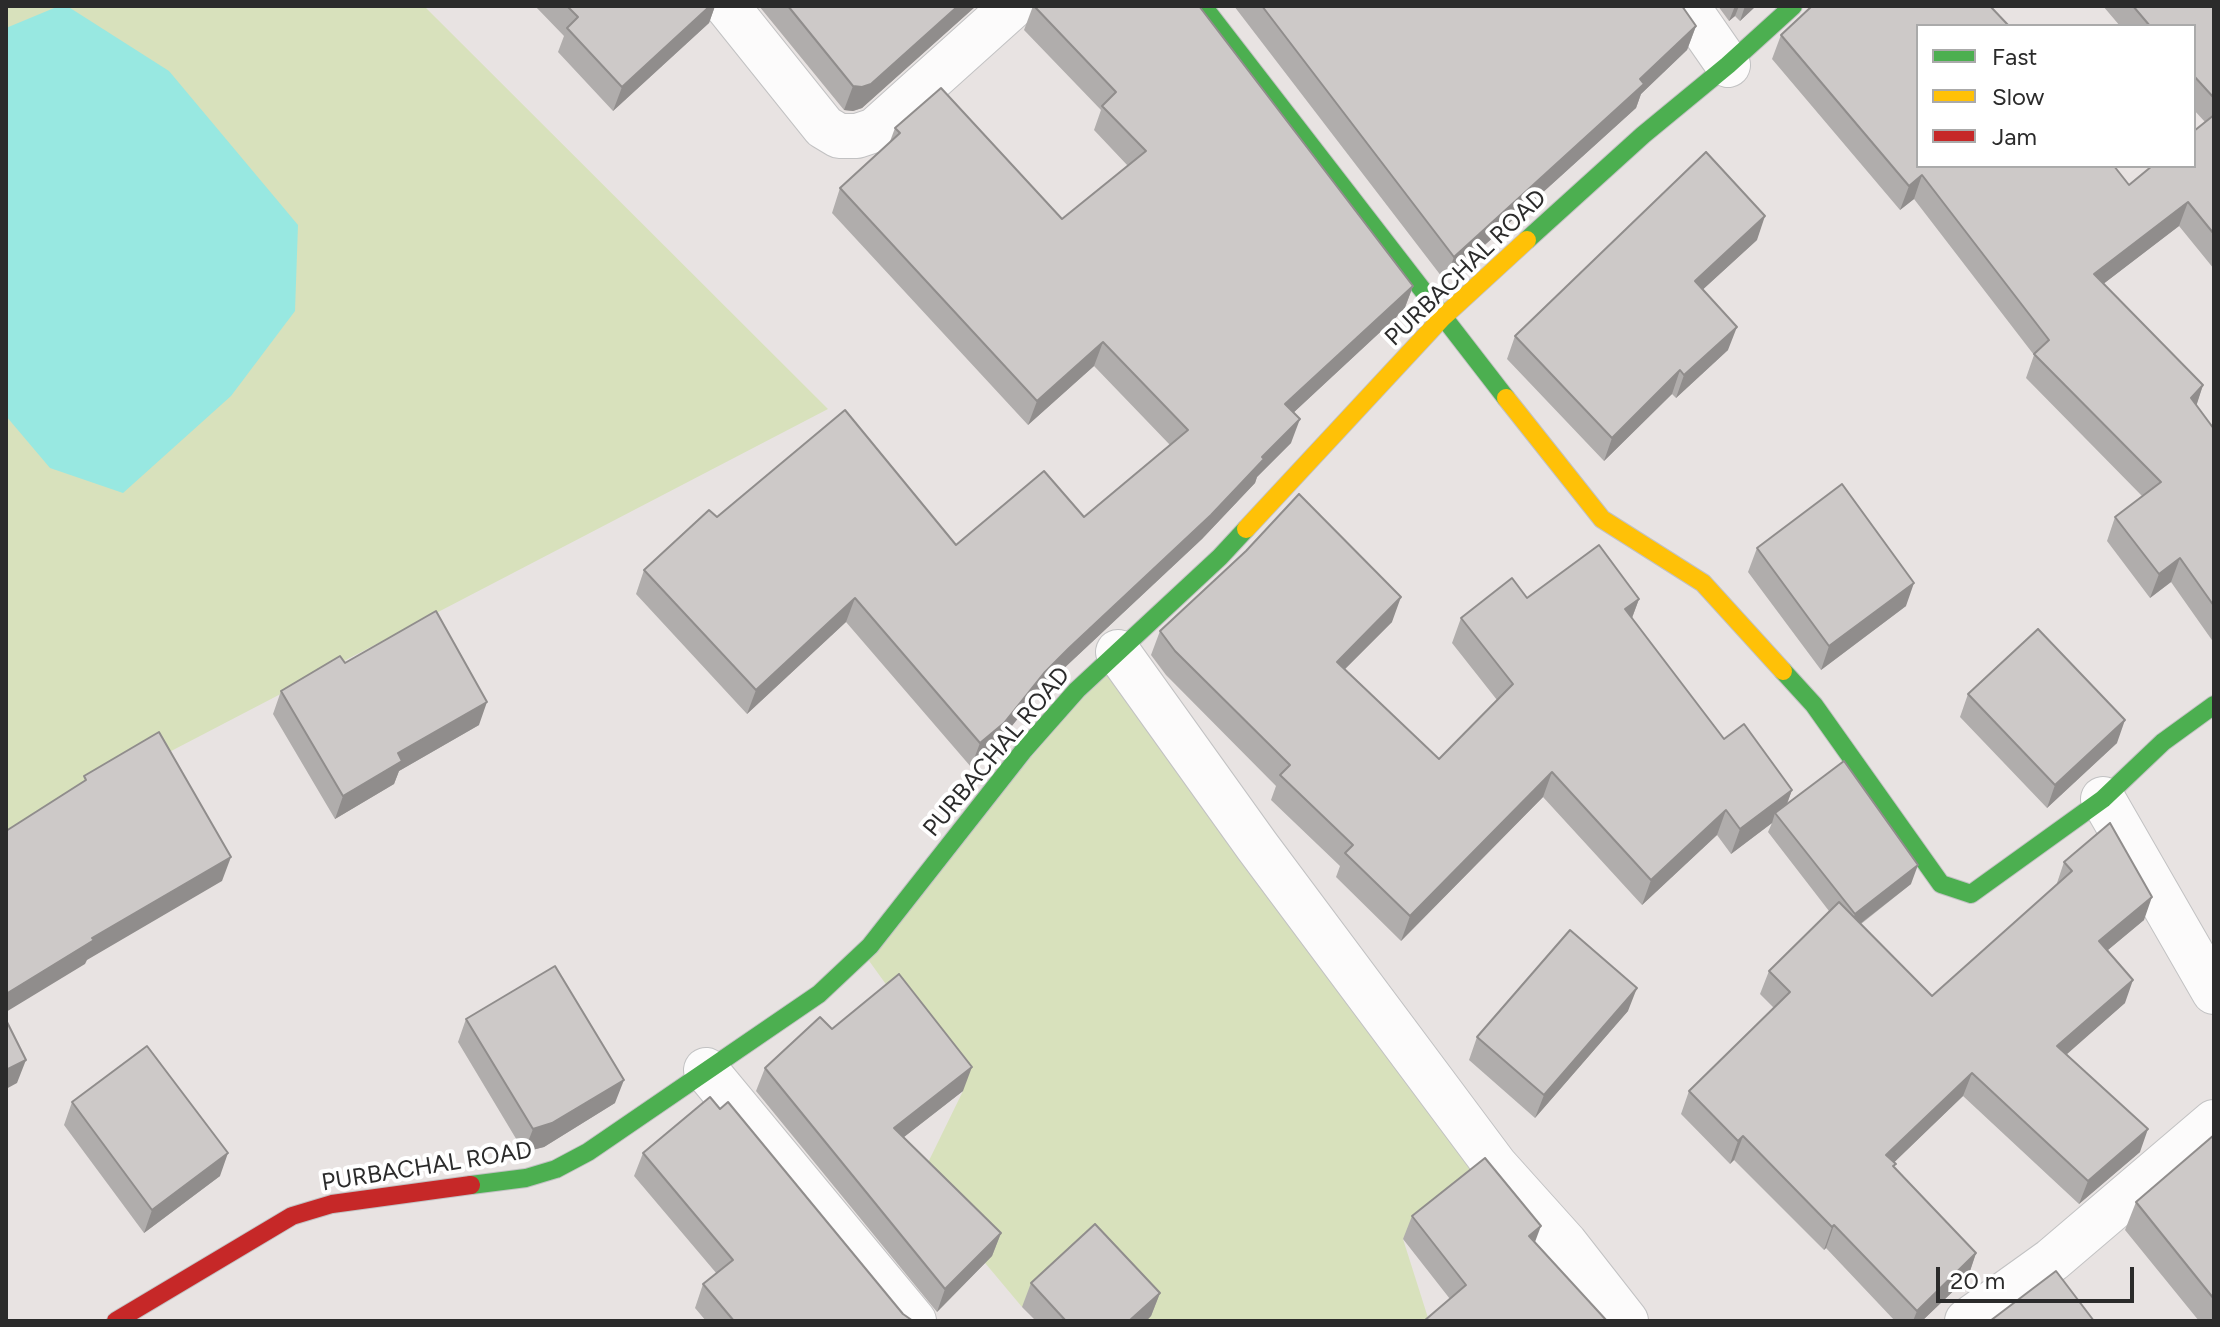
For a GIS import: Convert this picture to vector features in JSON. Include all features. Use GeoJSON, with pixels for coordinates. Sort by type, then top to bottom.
{"type":"FeatureCollection","features":[{"type":"Feature","properties":{"kind":"street"},"geometry":{"type":"LineString","coordinates":[[727,6],[824,127],[839,136],[857,136],[875,130],[1013,6]]}},
{"type":"Feature","properties":{"kind":"street"},"geometry":{"type":"LineString","coordinates":[[1203,6],[1442,318],[1602,519],[1703,583],[1814,705],[1941,884],[1971,894],[2103,799],[2163,742],[2214,705]]}},
{"type":"Feature","properties":{"kind":"street"},"geometry":{"type":"LineString","coordinates":[[1687,6],[1728,65]]}},
{"type":"Feature","properties":{"kind":"street","name":"PURBACHAL ROAD"},"geometry":{"type":"LineString","coordinates":[[116,1321],[292,1216],[332,1204],[526,1178],[556,1169],[588,1152],[819,994],[870,946],[1024,750],[1077,690],[1220,557],[1442,318],[1643,135],[1793,6]]}},
{"type":"Feature","properties":{"kind":"street"},"geometry":{"type":"LineString","coordinates":[[1118,652],[1257,846],[1495,1165],[1565,1243],[1626,1321]]}},
{"type":"Feature","properties":{"kind":"street"},"geometry":{"type":"LineString","coordinates":[[2103,799],[2214,992]]}},
{"type":"Feature","properties":{"kind":"street"},"geometry":{"type":"LineString","coordinates":[[706,1070],[914,1321]]}},
{"type":"Feature","properties":{"kind":"street"},"geometry":{"type":"LineString","coordinates":[[1967,1321],[2052,1260],[2214,1122]]}},
{"type":"Feature","properties":{"kind":"green space"},"geometry":{"type":"Polygon","coordinates":[[[6,6],[424,6],[828,409],[6,837],[6,6]]]}},
{"type":"Feature","properties":{"kind":"green space"},"geometry":{"type":"Polygon","coordinates":[[[1116,653],[1478,1180],[1403,1239],[1429,1321],[1146,1321],[1087,1248],[1022,1307],[918,1183],[963,1091],[867,958],[1116,653]]]}},
{"type":"Feature","properties":{"kind":"water"},"geometry":{"type":"Polygon","coordinates":[[[59,6],[67,6],[169,71],[298,225],[295,311],[231,396],[123,493],[50,468],[6,416],[6,28],[59,6]]]}},
{"type":"Feature","properties":{"kind":"building"},"geometry":{"type":"Polygon","coordinates":[[[567,6],[710,6],[622,87],[567,28],[578,17],[567,6]]]}},
{"type":"Feature","properties":{"kind":"building"},"geometry":{"type":"Polygon","coordinates":[[[788,6],[958,6],[871,84],[862,87],[853,86],[788,6]]]}},
{"type":"Feature","properties":{"kind":"building"},"geometry":{"type":"Polygon","coordinates":[[[1034,6],[1199,6],[1413,286],[1285,404],[1300,419],[1211,515],[1069,648],[1044,673],[1004,723],[980,743],[855,598],[756,690],[644,570],[709,510],[717,517],[845,410],[956,545],[1044,471],[1084,517],[1188,430],[1103,342],[1037,401],[840,188],[900,133],[895,128],[941,88],[1062,219],[1146,151],[1102,106],[1116,92],[1034,6]]]}},
{"type":"Feature","properties":{"kind":"building"},"geometry":{"type":"Polygon","coordinates":[[[1262,6],[1682,6],[1696,26],[1640,79],[1644,84],[1454,257],[1262,6]]]}},
{"type":"Feature","properties":{"kind":"building"},"geometry":{"type":"Polygon","coordinates":[[[1812,6],[1990,6],[2007,24],[1916,24],[1916,168],[2116,168],[2129,185],[2150,168],[2196,168],[2196,129],[2214,115],[2214,234],[2188,202],[2094,274],[2203,385],[2191,398],[2214,429],[2214,606],[2180,558],[2159,574],[2115,517],[2161,482],[2034,354],[2049,340],[1922,175],[1909,186],[1781,35],[1812,6]]]}},
{"type":"Feature","properties":{"kind":"building"},"geometry":{"type":"Polygon","coordinates":[[[2133,6],[2214,6],[2214,98],[2196,78],[2196,24],[2148,24],[2133,6]]]}},
{"type":"Feature","properties":{"kind":"building"},"geometry":{"type":"Polygon","coordinates":[[[1706,152],[1765,216],[1695,281],[1737,327],[1684,375],[1680,370],[1612,438],[1515,336],[1706,152]]]}},
{"type":"Feature","properties":{"kind":"building"},"geometry":{"type":"Polygon","coordinates":[[[1842,484],[1914,583],[1829,646],[1757,548],[1842,484]]]}},
{"type":"Feature","properties":{"kind":"building"},"geometry":{"type":"Polygon","coordinates":[[[1299,494],[1401,597],[1337,662],[1439,759],[1513,684],[1461,618],[1512,578],[1527,598],[1599,545],[1639,599],[1625,609],[1724,739],[1744,724],[1792,790],[1740,829],[1726,810],[1651,880],[1552,772],[1410,916],[1345,853],[1353,845],[1280,775],[1290,765],[1175,651],[1160,631],[1246,551],[1299,494]]]}},
{"type":"Feature","properties":{"kind":"building"},"geometry":{"type":"Polygon","coordinates":[[[436,611],[487,702],[398,753],[402,761],[343,796],[281,691],[340,656],[345,663],[436,611]]]}},
{"type":"Feature","properties":{"kind":"building"},"geometry":{"type":"Polygon","coordinates":[[[2038,629],[2125,720],[2055,785],[1968,694],[2038,629]]]}},
{"type":"Feature","properties":{"kind":"building"},"geometry":{"type":"Polygon","coordinates":[[[159,732],[231,857],[92,938],[94,940],[6,994],[6,831],[86,780],[84,776],[159,732]]]}},
{"type":"Feature","properties":{"kind":"building"},"geometry":{"type":"Polygon","coordinates":[[[1844,761],[1918,865],[1855,914],[1775,813],[1844,761]]]}},
{"type":"Feature","properties":{"kind":"building"},"geometry":{"type":"Polygon","coordinates":[[[2110,823],[2152,897],[2099,941],[2133,980],[2057,1046],[2148,1129],[2088,1181],[1972,1073],[1886,1155],[1976,1253],[1917,1311],[1743,1136],[1738,1141],[1689,1091],[1790,992],[1769,971],[1839,902],[1932,996],[2072,871],[2064,862],[2110,823]]]}},
{"type":"Feature","properties":{"kind":"building"},"geometry":{"type":"Polygon","coordinates":[[[1570,930],[1637,988],[1544,1095],[1477,1037],[1570,930]]]}},
{"type":"Feature","properties":{"kind":"building"},"geometry":{"type":"Polygon","coordinates":[[[555,966],[624,1080],[552,1123],[533,1129],[466,1019],[555,966]]]}},
{"type":"Feature","properties":{"kind":"building"},"geometry":{"type":"Polygon","coordinates":[[[899,974],[972,1067],[894,1128],[1001,1233],[945,1289],[765,1068],[820,1017],[832,1029],[899,974]]]}},
{"type":"Feature","properties":{"kind":"building"},"geometry":{"type":"Polygon","coordinates":[[[6,1020],[26,1060],[6,1070],[6,1020]]]}},
{"type":"Feature","properties":{"kind":"building"},"geometry":{"type":"Polygon","coordinates":[[[147,1046],[228,1153],[152,1210],[72,1102],[147,1046]]]}},
{"type":"Feature","properties":{"kind":"building"},"geometry":{"type":"Polygon","coordinates":[[[710,1097],[720,1109],[728,1102],[903,1314],[913,1321],[734,1321],[703,1284],[733,1260],[643,1153],[710,1097]]]}},
{"type":"Feature","properties":{"kind":"building"},"geometry":{"type":"Polygon","coordinates":[[[2214,1135],[2214,1299],[2136,1202],[2214,1135]]]}},
{"type":"Feature","properties":{"kind":"building"},"geometry":{"type":"Polygon","coordinates":[[[1485,1158],[1541,1226],[1529,1236],[1607,1321],[1424,1321],[1466,1285],[1412,1216],[1485,1158]]]}},
{"type":"Feature","properties":{"kind":"building"},"geometry":{"type":"Polygon","coordinates":[[[1095,1224],[1160,1293],[1129,1321],[1066,1321],[1031,1283],[1095,1224]]]}},
{"type":"Feature","properties":{"kind":"building"},"geometry":{"type":"Polygon","coordinates":[[[2056,1271],[2094,1321],[1990,1321],[2056,1271]]]}},
{"type":"Feature","properties":{"kind":"traffic: fast"},"geometry":{"type":"LineString","coordinates":[[1203,6],[1506,398]]}},
{"type":"Feature","properties":{"kind":"traffic: fast"},"geometry":{"type":"LineString","coordinates":[[1527,240],[1793,6]]}},
{"type":"Feature","properties":{"kind":"traffic: fast"},"geometry":{"type":"LineString","coordinates":[[471,1185],[526,1178],[556,1169],[588,1152],[819,994],[870,946],[1024,750],[1077,690],[1246,529]]}},
{"type":"Feature","properties":{"kind":"traffic: fast"},"geometry":{"type":"LineString","coordinates":[[1783,671],[1814,705],[1941,884],[1971,894],[2103,799],[2163,742],[2214,705]]}},
{"type":"Feature","properties":{"kind":"traffic: slow"},"geometry":{"type":"LineString","coordinates":[[1246,529],[1442,318],[1527,240]]}},
{"type":"Feature","properties":{"kind":"traffic: slow"},"geometry":{"type":"LineString","coordinates":[[1506,398],[1602,519],[1703,583],[1783,671]]}},
{"type":"Feature","properties":{"kind":"traffic: jam"},"geometry":{"type":"LineString","coordinates":[[116,1321],[292,1216],[332,1204],[471,1185]]}}]}
